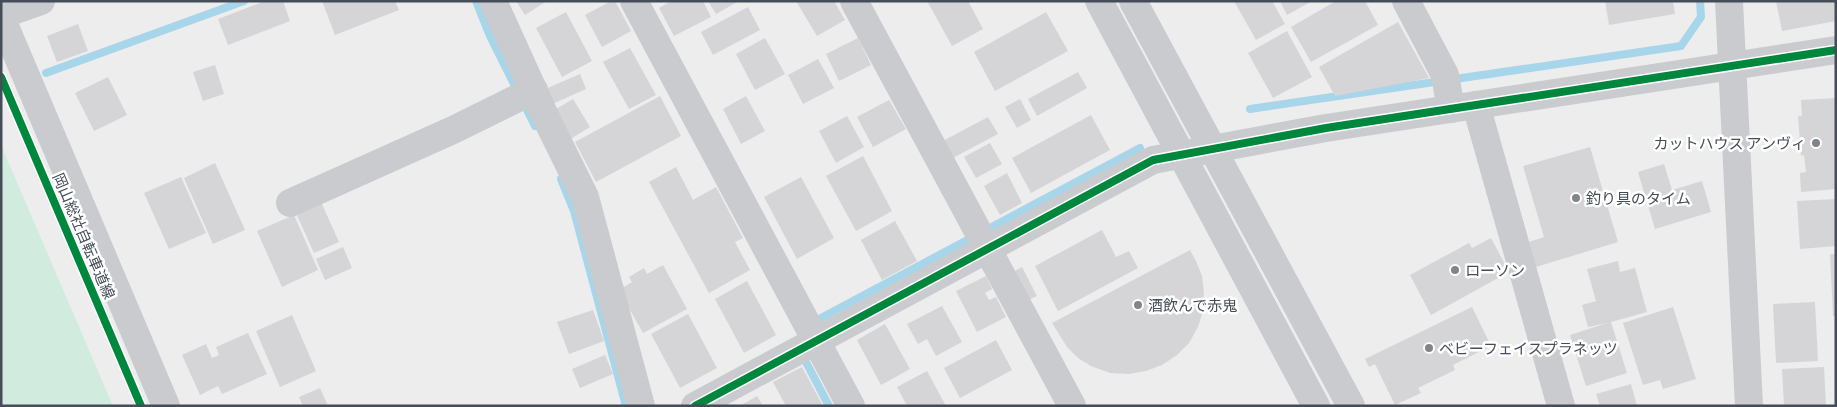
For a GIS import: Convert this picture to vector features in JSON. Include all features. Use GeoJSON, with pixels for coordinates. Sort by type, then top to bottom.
{"type":"FeatureCollection","features":[{"type":"Feature","properties":{"kind":"street"},"geometry":{"type":"LineString","coordinates":[[41,1],[1,16],[166,406]]}},
{"type":"Feature","properties":{"kind":"street"},"geometry":{"type":"LineString","coordinates":[[494,1],[524,95],[585,196],[641,406]]}},
{"type":"Feature","properties":{"kind":"street"},"geometry":{"type":"LineString","coordinates":[[634,1],[851,406]]}},
{"type":"Feature","properties":{"kind":"street"},"geometry":{"type":"LineString","coordinates":[[854,1],[1072,406]]}},
{"type":"Feature","properties":{"kind":"street"},"geometry":{"type":"LineString","coordinates":[[1099,1],[1316,406]]}},
{"type":"Feature","properties":{"kind":"street"},"geometry":{"type":"LineString","coordinates":[[1133,1],[1351,406]]}},
{"type":"Feature","properties":{"kind":"street"},"geometry":{"type":"LineString","coordinates":[[1406,1],[1455,94],[1562,406]]}},
{"type":"Feature","properties":{"kind":"street"},"geometry":{"type":"LineString","coordinates":[[1728,1],[1750,406]]}},
{"type":"Feature","properties":{"kind":"street"},"geometry":{"type":"LineString","coordinates":[[695,406],[816,341],[983,239],[1153,160],[1326,128],[1455,94],[1732,65],[1836,50]]}},
{"type":"Feature","properties":{"kind":"street"},"geometry":{"type":"LineString","coordinates":[[290,203],[453,130],[524,95]]}},
{"type":"Feature","properties":{"kind":"green space"},"geometry":{"type":"Polygon","coordinates":[[[1,145],[113,406],[1,406],[1,145]]]}},
{"type":"Feature","properties":{"kind":"building"},"geometry":{"type":"Polygon","coordinates":[[[265,1],[283,1],[290,21],[228,45],[218,19],[265,1]]]}},
{"type":"Feature","properties":{"kind":"building"},"geometry":{"type":"Polygon","coordinates":[[[322,1],[395,1],[399,10],[335,35],[322,1]]]}},
{"type":"Feature","properties":{"kind":"building"},"geometry":{"type":"Polygon","coordinates":[[[516,1],[547,1],[525,15],[516,1]]]}},
{"type":"Feature","properties":{"kind":"building"},"geometry":{"type":"Polygon","coordinates":[[[611,1],[615,1],[631,31],[602,47],[585,15],[611,1]]]}},
{"type":"Feature","properties":{"kind":"building"},"geometry":{"type":"Polygon","coordinates":[[[671,1],[703,1],[711,17],[674,36],[659,8],[671,1]]]}},
{"type":"Feature","properties":{"kind":"building"},"geometry":{"type":"Polygon","coordinates":[[[708,1],[739,1],[716,14],[708,1]]]}},
{"type":"Feature","properties":{"kind":"building"},"geometry":{"type":"Polygon","coordinates":[[[796,1],[834,1],[845,20],[817,36],[796,1]]]}},
{"type":"Feature","properties":{"kind":"building"},"geometry":{"type":"Polygon","coordinates":[[[927,1],[968,1],[983,29],[952,46],[927,1]]]}},
{"type":"Feature","properties":{"kind":"building"},"geometry":{"type":"Polygon","coordinates":[[[1234,1],[1272,1],[1285,24],[1256,40],[1234,1]]]}},
{"type":"Feature","properties":{"kind":"building"},"geometry":{"type":"Polygon","coordinates":[[[1280,1],[1312,1],[1287,15],[1280,1]]]}},
{"type":"Feature","properties":{"kind":"building"},"geometry":{"type":"Polygon","coordinates":[[[1336,1],[1365,1],[1378,25],[1311,62],[1291,27],[1336,1]]]}},
{"type":"Feature","properties":{"kind":"building"},"geometry":{"type":"Polygon","coordinates":[[[1605,1],[1673,1],[1675,14],[1609,25],[1605,1]]]}},
{"type":"Feature","properties":{"kind":"building"},"geometry":{"type":"Polygon","coordinates":[[[1776,1],[1836,1],[1836,21],[1782,31],[1776,1]]]}},
{"type":"Feature","properties":{"kind":"building"},"geometry":{"type":"Polygon","coordinates":[[[748,7],[760,30],[713,55],[701,32],[748,7]]]}},
{"type":"Feature","properties":{"kind":"building"},"geometry":{"type":"Polygon","coordinates":[[[566,12],[592,61],[562,77],[536,28],[566,12]]]}},
{"type":"Feature","properties":{"kind":"building"},"geometry":{"type":"Polygon","coordinates":[[[1046,12],[1068,51],[995,91],[974,52],[1046,12]]]}},
{"type":"Feature","properties":{"kind":"building"},"geometry":{"type":"Polygon","coordinates":[[[1398,22],[1429,78],[1335,96],[1319,67],[1398,22]]]}},
{"type":"Feature","properties":{"kind":"building"},"geometry":{"type":"Polygon","coordinates":[[[78,24],[88,51],[57,62],[47,36],[78,24]]]}},
{"type":"Feature","properties":{"kind":"building"},"geometry":{"type":"Polygon","coordinates":[[[1287,31],[1312,77],[1273,98],[1248,53],[1287,31]]]}},
{"type":"Feature","properties":{"kind":"building"},"geometry":{"type":"Polygon","coordinates":[[[765,38],[785,74],[755,90],[736,54],[765,38]]]}},
{"type":"Feature","properties":{"kind":"building"},"geometry":{"type":"Polygon","coordinates":[[[858,38],[871,65],[839,81],[826,54],[858,38]]]}},
{"type":"Feature","properties":{"kind":"building"},"geometry":{"type":"Polygon","coordinates":[[[630,48],[656,95],[629,109],[603,62],[630,48]]]}},
{"type":"Feature","properties":{"kind":"building"},"geometry":{"type":"Polygon","coordinates":[[[818,59],[834,88],[803,104],[788,75],[818,59]]]}},
{"type":"Feature","properties":{"kind":"building"},"geometry":{"type":"Polygon","coordinates":[[[215,65],[224,94],[203,101],[193,72],[215,65]]]}},
{"type":"Feature","properties":{"kind":"building"},"geometry":{"type":"Polygon","coordinates":[[[1078,72],[1087,88],[1037,116],[1028,99],[1078,72]]]}},
{"type":"Feature","properties":{"kind":"building"},"geometry":{"type":"Polygon","coordinates":[[[580,74],[586,89],[550,105],[543,90],[580,74]]]}},
{"type":"Feature","properties":{"kind":"building"},"geometry":{"type":"Polygon","coordinates":[[[108,77],[127,115],[94,131],[75,93],[108,77]]]}},
{"type":"Feature","properties":{"kind":"building"},"geometry":{"type":"Polygon","coordinates":[[[660,96],[681,136],[596,182],[575,142],[660,96]]]}},
{"type":"Feature","properties":{"kind":"building"},"geometry":{"type":"Polygon","coordinates":[[[746,96],[765,131],[741,144],[723,109],[746,96]]]}},
{"type":"Feature","properties":{"kind":"building"},"geometry":{"type":"Polygon","coordinates":[[[1836,98],[1836,189],[1801,192],[1800,173],[1806,172],[1804,155],[1801,156],[1798,116],[1802,116],[1801,100],[1836,98]]]}},
{"type":"Feature","properties":{"kind":"building"},"geometry":{"type":"Polygon","coordinates":[[[573,99],[590,127],[569,140],[551,112],[573,99]]]}},
{"type":"Feature","properties":{"kind":"building"},"geometry":{"type":"Polygon","coordinates":[[[1020,99],[1031,120],[1017,128],[1005,107],[1020,99]]]}},
{"type":"Feature","properties":{"kind":"building"},"geometry":{"type":"Polygon","coordinates":[[[889,100],[906,129],[873,147],[857,117],[889,100]]]}},
{"type":"Feature","properties":{"kind":"building"},"geometry":{"type":"Polygon","coordinates":[[[1091,115],[1110,150],[1031,193],[1012,158],[1091,115]]]}},
{"type":"Feature","properties":{"kind":"building"},"geometry":{"type":"Polygon","coordinates":[[[847,116],[864,147],[836,163],[819,131],[847,116]]]}},
{"type":"Feature","properties":{"kind":"building"},"geometry":{"type":"Polygon","coordinates":[[[988,117],[998,134],[951,159],[941,142],[988,117]]]}},
{"type":"Feature","properties":{"kind":"building"},"geometry":{"type":"Polygon","coordinates":[[[990,143],[1002,164],[976,178],[964,157],[990,143]]]}},
{"type":"Feature","properties":{"kind":"building"},"geometry":{"type":"Polygon","coordinates":[[[1590,147],[1618,242],[1536,267],[1529,242],[1544,237],[1523,166],[1590,147]]]}},
{"type":"Feature","properties":{"kind":"building"},"geometry":{"type":"Polygon","coordinates":[[[863,156],[892,211],[856,231],[826,176],[863,156]]]}},
{"type":"Feature","properties":{"kind":"building"},"geometry":{"type":"Polygon","coordinates":[[[215,163],[245,230],[213,244],[184,178],[215,163]]]}},
{"type":"Feature","properties":{"kind":"building"},"geometry":{"type":"Polygon","coordinates":[[[1664,164],[1672,190],[1702,181],[1711,212],[1655,229],[1638,172],[1664,164]]]}},
{"type":"Feature","properties":{"kind":"building"},"geometry":{"type":"Polygon","coordinates":[[[676,167],[693,200],[716,187],[743,238],[735,242],[750,270],[709,293],[649,182],[676,167]]]}},
{"type":"Feature","properties":{"kind":"building"},"geometry":{"type":"Polygon","coordinates":[[[1007,173],[1022,203],[1000,215],[984,186],[1007,173]]]}},
{"type":"Feature","properties":{"kind":"building"},"geometry":{"type":"Polygon","coordinates":[[[181,177],[206,233],[169,249],[144,193],[181,177]]]}},
{"type":"Feature","properties":{"kind":"building"},"geometry":{"type":"Polygon","coordinates":[[[801,177],[834,238],[797,259],[764,197],[801,177]]]}},
{"type":"Feature","properties":{"kind":"building"},"geometry":{"type":"Polygon","coordinates":[[[1836,199],[1836,246],[1800,249],[1797,201],[1836,199]]]}},
{"type":"Feature","properties":{"kind":"building"},"geometry":{"type":"Polygon","coordinates":[[[321,202],[339,242],[314,253],[296,213],[321,202]]]}},
{"type":"Feature","properties":{"kind":"building"},"geometry":{"type":"Polygon","coordinates":[[[294,215],[318,270],[282,287],[257,231],[294,215]]]}},
{"type":"Feature","properties":{"kind":"building"},"geometry":{"type":"Polygon","coordinates":[[[895,221],[917,261],[882,280],[861,240],[895,221]]]}},
{"type":"Feature","properties":{"kind":"building"},"geometry":{"type":"Polygon","coordinates":[[[1102,230],[1116,257],[1129,251],[1138,268],[1058,311],[1035,266],[1102,230]]]}},
{"type":"Feature","properties":{"kind":"building"},"geometry":{"type":"Polygon","coordinates":[[[1491,238],[1509,272],[1431,315],[1410,275],[1469,243],[1472,248],[1491,238]]]}},
{"type":"Feature","properties":{"kind":"building"},"geometry":{"type":"Polygon","coordinates":[[[343,247],[352,268],[325,280],[316,259],[343,247]]]}},
{"type":"Feature","properties":{"kind":"building"},"geometry":{"type":"Polygon","coordinates":[[[1190,250],[1202,276],[1204,293],[1202,314],[1198,327],[1189,343],[1177,355],[1162,365],[1146,371],[1129,374],[1110,373],[1091,366],[1078,358],[1067,347],[1052,323],[1190,250]]]}},
{"type":"Feature","properties":{"kind":"building"},"geometry":{"type":"Polygon","coordinates":[[[1830,254],[1836,254],[1836,316],[1833,316],[1830,254]]]}},
{"type":"Feature","properties":{"kind":"building"},"geometry":{"type":"Polygon","coordinates":[[[1618,261],[1620,272],[1635,268],[1647,312],[1611,322],[1627,373],[1586,386],[1570,335],[1607,323],[1588,327],[1582,305],[1596,301],[1587,269],[1618,261]]]}},
{"type":"Feature","properties":{"kind":"building"},"geometry":{"type":"Polygon","coordinates":[[[663,265],[687,309],[643,333],[619,290],[632,282],[629,277],[644,268],[647,274],[663,265]]]}},
{"type":"Feature","properties":{"kind":"building"},"geometry":{"type":"Polygon","coordinates":[[[1022,267],[1037,296],[1028,300],[1013,272],[1022,267]]]}},
{"type":"Feature","properties":{"kind":"building"},"geometry":{"type":"Polygon","coordinates":[[[986,276],[992,289],[985,293],[989,300],[996,297],[1006,317],[977,332],[956,291],[986,276]]]}},
{"type":"Feature","properties":{"kind":"building"},"geometry":{"type":"Polygon","coordinates":[[[747,281],[776,335],[744,353],[715,299],[747,281]]]}},
{"type":"Feature","properties":{"kind":"building"},"geometry":{"type":"Polygon","coordinates":[[[1815,302],[1818,361],[1776,363],[1773,304],[1815,302]]]}},
{"type":"Feature","properties":{"kind":"building"},"geometry":{"type":"Polygon","coordinates":[[[942,306],[962,342],[936,356],[927,339],[918,344],[907,324],[942,306]]]}},
{"type":"Feature","properties":{"kind":"building"},"geometry":{"type":"Polygon","coordinates":[[[1472,307],[1491,346],[1453,365],[1455,370],[1418,388],[1421,393],[1395,405],[1375,364],[1369,367],[1365,359],[1472,307]]]}},
{"type":"Feature","properties":{"kind":"building"},"geometry":{"type":"Polygon","coordinates":[[[1673,307],[1696,379],[1663,389],[1660,380],[1643,385],[1623,323],[1673,307]]]}},
{"type":"Feature","properties":{"kind":"building"},"geometry":{"type":"Polygon","coordinates":[[[593,310],[604,341],[569,354],[557,322],[593,310]]]}},
{"type":"Feature","properties":{"kind":"building"},"geometry":{"type":"Polygon","coordinates":[[[688,314],[717,368],[680,388],[651,334],[688,314]]]}},
{"type":"Feature","properties":{"kind":"building"},"geometry":{"type":"Polygon","coordinates":[[[292,315],[316,371],[280,387],[256,331],[292,315]]]}},
{"type":"Feature","properties":{"kind":"building"},"geometry":{"type":"Polygon","coordinates":[[[885,324],[910,369],[881,385],[857,340],[885,324]]]}},
{"type":"Feature","properties":{"kind":"building"},"geometry":{"type":"Polygon","coordinates":[[[248,333],[267,374],[222,394],[218,386],[200,395],[182,355],[206,344],[212,358],[219,355],[216,347],[248,333]]]}},
{"type":"Feature","properties":{"kind":"building"},"geometry":{"type":"Polygon","coordinates":[[[996,340],[1012,370],[960,398],[944,368],[996,340]]]}},
{"type":"Feature","properties":{"kind":"building"},"geometry":{"type":"Polygon","coordinates":[[[605,355],[613,374],[580,388],[572,369],[605,355]]]}},
{"type":"Feature","properties":{"kind":"building"},"geometry":{"type":"Polygon","coordinates":[[[802,367],[823,406],[786,406],[773,382],[802,367]]]}},
{"type":"Feature","properties":{"kind":"building"},"geometry":{"type":"Polygon","coordinates":[[[1824,367],[1826,406],[1784,406],[1782,369],[1824,367]]]}},
{"type":"Feature","properties":{"kind":"building"},"geometry":{"type":"Polygon","coordinates":[[[927,371],[946,406],[907,406],[897,387],[927,371]]]}},
{"type":"Feature","properties":{"kind":"building"},"geometry":{"type":"Polygon","coordinates":[[[1631,384],[1637,406],[1600,406],[1596,394],[1631,384]]]}},
{"type":"Feature","properties":{"kind":"building"},"geometry":{"type":"Polygon","coordinates":[[[320,388],[328,406],[303,406],[299,397],[320,388]]]}},
{"type":"Feature","properties":{"kind":"building"},"geometry":{"type":"Polygon","coordinates":[[[757,396],[763,406],[740,406],[757,396]]]}},
{"type":"Feature","properties":{"kind":"waterway"},"geometry":{"type":"LineString","coordinates":[[46,73],[244,1]]}},
{"type":"Feature","properties":{"kind":"waterway"},"geometry":{"type":"LineString","coordinates":[[476,1],[490,36],[535,126]]}},
{"type":"Feature","properties":{"kind":"waterway"},"geometry":{"type":"LineString","coordinates":[[1250,109],[1681,46],[1701,17],[1700,1]]}},
{"type":"Feature","properties":{"kind":"waterway"},"geometry":{"type":"LineString","coordinates":[[821,318],[1140,148]]}},
{"type":"Feature","properties":{"kind":"waterway"},"geometry":{"type":"LineString","coordinates":[[561,179],[574,211],[626,406]]}},
{"type":"Feature","properties":{"kind":"waterway"},"geometry":{"type":"LineString","coordinates":[[807,364],[829,406]]}},
{"type":"Feature","properties":{"kind":"cycle path"},"geometry":{"type":"LineString","coordinates":[[695,406],[1153,160],[1326,128],[1836,50]]}},
{"type":"Feature","properties":{"kind":"cycle path","name":"岡山総社自転車道線"},"geometry":{"type":"LineString","coordinates":[[1,77],[141,406]]}},
{"type":"Feature","properties":{"kind":"place","name":"カットハウス アンヴィ"},"geometry":{"type":"Point","coordinates":[1816,143]}},
{"type":"Feature","properties":{"kind":"place","name":"釣り具のタイム"},"geometry":{"type":"Point","coordinates":[1576,198]}},
{"type":"Feature","properties":{"kind":"place","name":"ローソン"},"geometry":{"type":"Point","coordinates":[1455,270]}},
{"type":"Feature","properties":{"kind":"place","name":"酒飲んで赤鬼"},"geometry":{"type":"Point","coordinates":[1138,305]}},
{"type":"Feature","properties":{"kind":"place","name":"ベビーフェイスプラネッツ"},"geometry":{"type":"Point","coordinates":[1429,348]}}]}
